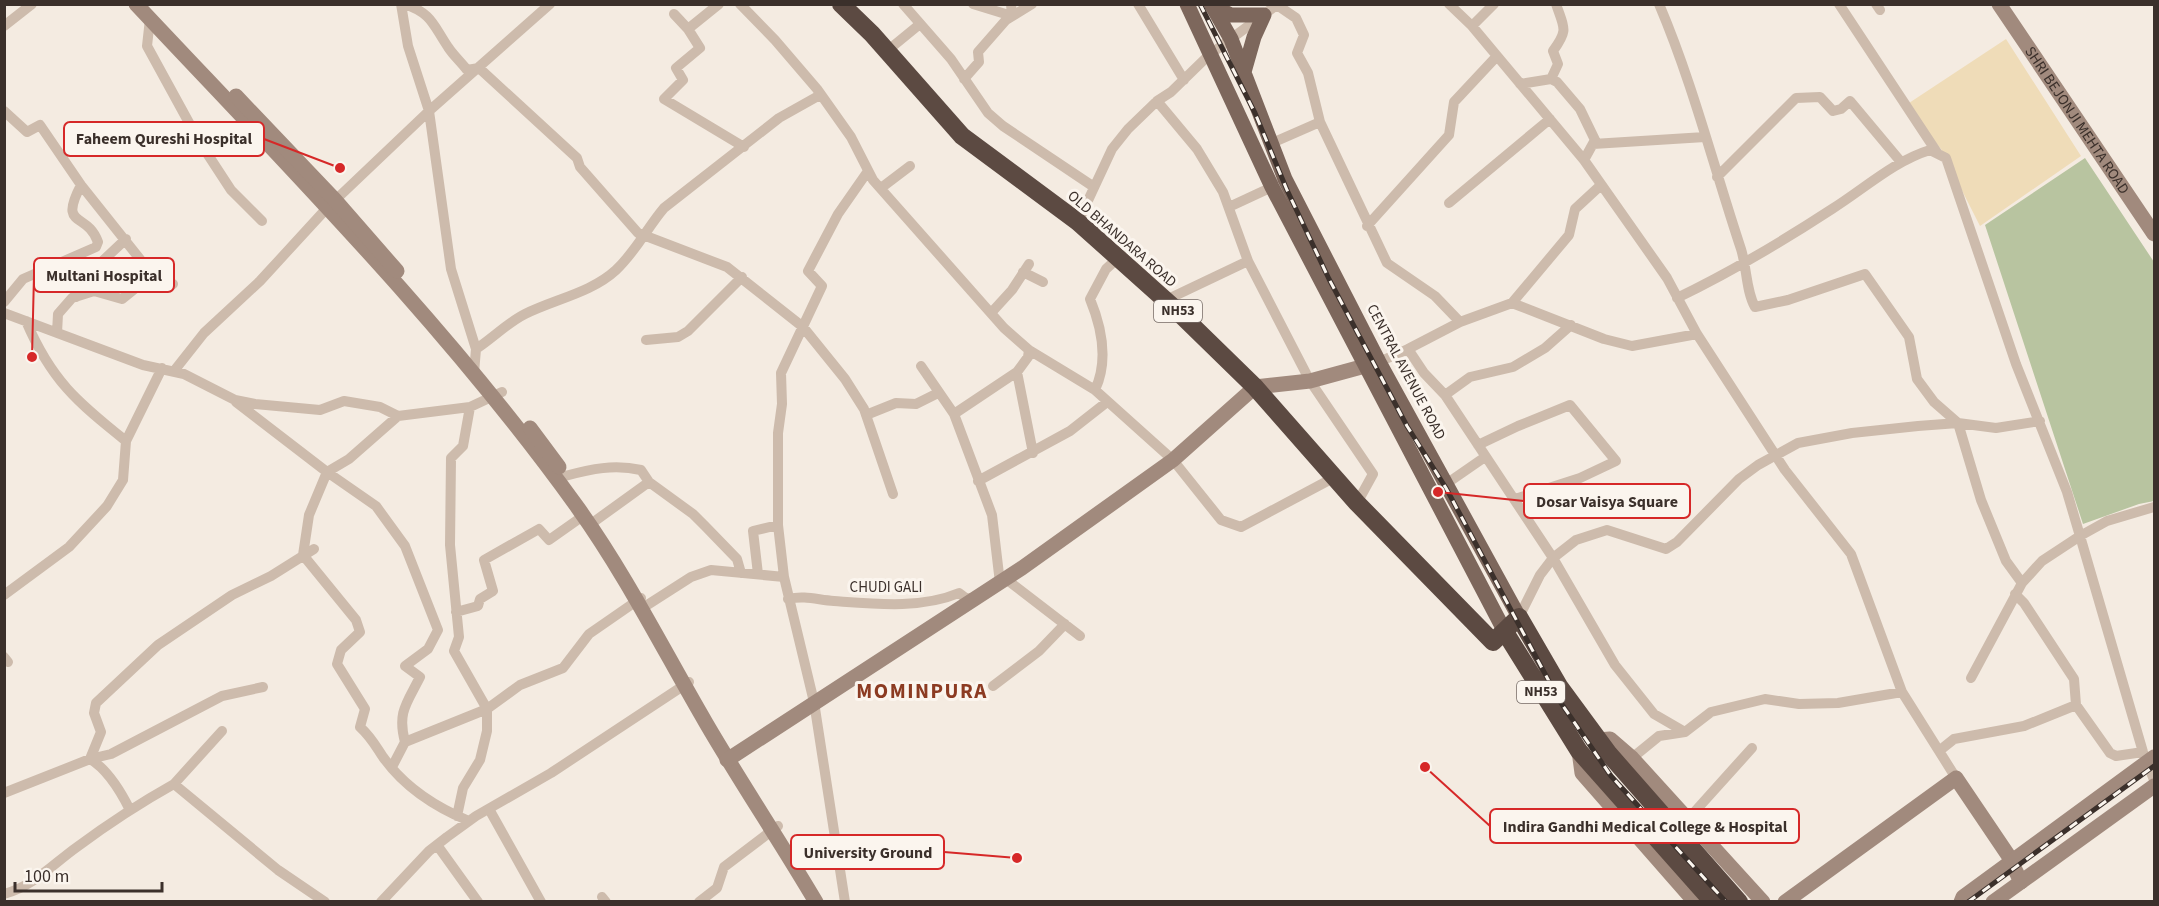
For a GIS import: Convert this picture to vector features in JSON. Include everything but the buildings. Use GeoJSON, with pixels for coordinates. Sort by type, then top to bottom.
{"type":"FeatureCollection","features":[{"type":"Feature","properties":{"kind":"highway","name":"OLD BHANDARA ROAD"},"geometry":{"type":"LineString","coordinates":[[841,4],[887,51],[962,136],[1078,222],[1117,259],[1166,300],[1255,387],[1358,503],[1499,637]]}},
{"type":"Feature","properties":{"kind":"highway"},"geometry":{"type":"LineString","coordinates":[[1499,637],[1519,617]]}},
{"type":"Feature","properties":{"kind":"highway","name":"CENTRAL AVENUE ROAD"},"geometry":{"type":"LineString","coordinates":[[1519,617],[1560,686],[1604,747],[1739,902]]}},
{"type":"Feature","properties":{"kind":"highway","name":"NH53"},"geometry":{"type":"LineString","coordinates":[[1499,637],[1584,757],[1705,900]]}},
{"type":"Feature","properties":{"kind":"main road"},"geometry":{"type":"LineString","coordinates":[[136,4],[150,12],[475,361],[589,519]]}},
{"type":"Feature","properties":{"kind":"main road","name":"CENTRAL AVENUE ROAD"},"geometry":{"type":"LineString","coordinates":[[1187,4],[1272,187],[1372,363],[1446,484],[1519,617]]}},
{"type":"Feature","properties":{"kind":"main road","name":"SHRI BEJONJI MEHTA ROAD"},"geometry":{"type":"LineString","coordinates":[[1999,4],[2154,234]]}},
{"type":"Feature","properties":{"kind":"main road"},"geometry":{"type":"LineString","coordinates":[[1212,5],[1231,15],[1264,15],[1254,37],[1244,72]]}},
{"type":"Feature","properties":{"kind":"main road","name":"CENTRAL AVENUE ROAD"},"geometry":{"type":"LineString","coordinates":[[1212,5],[1231,39],[1285,179],[1499,637]]}},
{"type":"Feature","properties":{"kind":"main road"},"geometry":{"type":"LineString","coordinates":[[731,758],[1003,581],[1173,460],[1255,387],[1310,381],[1372,363]]}},
{"type":"Feature","properties":{"kind":"main road"},"geometry":{"type":"LineString","coordinates":[[498,394],[566,476],[589,519],[731,758],[825,902]]}},
{"type":"Feature","properties":{"kind":"main road"},"geometry":{"type":"LineString","coordinates":[[1604,747],[1610,739],[1632,758],[1763,902]]}},
{"type":"Feature","properties":{"kind":"main road"},"geometry":{"type":"LineString","coordinates":[[1961,902],[1963,897],[2148,757]]}},
{"type":"Feature","properties":{"kind":"main road"},"geometry":{"type":"LineString","coordinates":[[1785,902],[1956,778],[2021,882]]}},
{"type":"Feature","properties":{"kind":"main road"},"geometry":{"type":"LineString","coordinates":[[1993,902],[2154,786]]}},
{"type":"Feature","properties":{"kind":"main road"},"geometry":{"type":"LineString","coordinates":[[775,828],[816,902]]}},
{"type":"Feature","properties":{"kind":"street"},"geometry":{"type":"LineString","coordinates":[[4,27],[32,4]]}},
{"type":"Feature","properties":{"kind":"street"},"geometry":{"type":"LineString","coordinates":[[475,361],[451,269],[429,111],[408,46],[402,4],[419,9],[436,25],[448,47],[467,70],[479,68]]}},
{"type":"Feature","properties":{"kind":"street"},"geometry":{"type":"LineString","coordinates":[[174,371],[204,333],[275,267],[331,204],[429,111],[550,4]]}},
{"type":"Feature","properties":{"kind":"street"},"geometry":{"type":"LineString","coordinates":[[688,29],[719,4]]}},
{"type":"Feature","properties":{"kind":"street"},"geometry":{"type":"LineString","coordinates":[[740,4],[775,40],[820,95],[850,137],[880,188],[991,313],[1029,350],[1095,390],[1173,460],[1221,520],[1241,527],[1335,477]]}},
{"type":"Feature","properties":{"kind":"street"},"geometry":{"type":"LineString","coordinates":[[972,4],[1012,16]]}},
{"type":"Feature","properties":{"kind":"street"},"geometry":{"type":"LineString","coordinates":[[1011,4],[1012,16]]}},
{"type":"Feature","properties":{"kind":"street"},"geometry":{"type":"LineString","coordinates":[[964,79],[979,62],[978,52],[1012,16],[1032,4]]}},
{"type":"Feature","properties":{"kind":"street"},"geometry":{"type":"LineString","coordinates":[[1138,4],[1184,80]]}},
{"type":"Feature","properties":{"kind":"street"},"geometry":{"type":"LineString","coordinates":[[1449,4],[1472,26],[1584,160],[1667,278],[1697,334],[1785,470],[1851,554],[1902,692],[1956,778]]}},
{"type":"Feature","properties":{"kind":"street"},"geometry":{"type":"LineString","coordinates":[[1472,26],[1494,4]]}},
{"type":"Feature","properties":{"kind":"street"},"geometry":{"type":"LineString","coordinates":[[1551,79],[1558,63],[1553,51],[1565,33],[1556,4]]}},
{"type":"Feature","properties":{"kind":"street"},"geometry":{"type":"LineString","coordinates":[[1659,4],[1678,48],[1745,262],[1751,301],[1755,307],[1788,300],[1865,274],[1909,337],[1917,379],[1934,402],[1958,423],[1981,500],[2006,561],[2022,583]]}},
{"type":"Feature","properties":{"kind":"street"},"geometry":{"type":"LineString","coordinates":[[1839,4],[1938,154]]}},
{"type":"Feature","properties":{"kind":"street"},"geometry":{"type":"LineString","coordinates":[[1078,222],[1112,149],[1128,129],[1209,55],[1278,5],[1296,18],[1304,35],[1297,53],[1308,73],[1320,122],[1367,226],[1387,263],[1435,296],[1460,321]]}},
{"type":"Feature","properties":{"kind":"street"},"geometry":{"type":"LineString","coordinates":[[910,7],[920,24],[951,59],[988,113],[1003,126],[1094,187]]}},
{"type":"Feature","properties":{"kind":"street"},"geometry":{"type":"LineString","coordinates":[[150,12],[147,46],[199,141],[231,189],[262,220]]}},
{"type":"Feature","properties":{"kind":"street"},"geometry":{"type":"LineString","coordinates":[[674,14],[688,29],[700,48],[676,68],[683,80],[664,99],[744,147]]}},
{"type":"Feature","properties":{"kind":"street"},"geometry":{"type":"LineString","coordinates":[[887,51],[920,24]]}},
{"type":"Feature","properties":{"kind":"street"},"geometry":{"type":"LineString","coordinates":[[1367,226],[1449,135],[1454,102],[1497,56]]}},
{"type":"Feature","properties":{"kind":"street"},"geometry":{"type":"LineString","coordinates":[[479,68],[577,158],[580,167],[638,233],[717,262],[742,277],[803,327],[845,379],[866,415],[893,494]]}},
{"type":"Feature","properties":{"kind":"street"},"geometry":{"type":"LineString","coordinates":[[1520,84],[1551,79]]}},
{"type":"Feature","properties":{"kind":"street"},"geometry":{"type":"LineString","coordinates":[[1551,79],[1580,110],[1595,140],[1584,160]]}},
{"type":"Feature","properties":{"kind":"street"},"geometry":{"type":"LineString","coordinates":[[475,361],[510,322],[597,284],[615,270],[646,236],[650,224],[664,208],[737,148],[744,147],[779,117],[820,95]]}},
{"type":"Feature","properties":{"kind":"street"},"geometry":{"type":"LineString","coordinates":[[1717,177],[1796,98],[1820,97],[1833,111],[1840,109],[1850,101],[1900,162]]}},
{"type":"Feature","properties":{"kind":"street"},"geometry":{"type":"LineString","coordinates":[[1157,101],[1197,149],[1229,207],[1248,261],[1310,381],[1373,474],[1358,503]]}},
{"type":"Feature","properties":{"kind":"street"},"geometry":{"type":"LineString","coordinates":[[4,111],[27,132],[40,125],[81,185],[159,283],[173,284]]}},
{"type":"Feature","properties":{"kind":"street"},"geometry":{"type":"LineString","coordinates":[[1449,202],[1550,119]]}},
{"type":"Feature","properties":{"kind":"street"},"geometry":{"type":"LineString","coordinates":[[1272,143],[1320,122]]}},
{"type":"Feature","properties":{"kind":"street"},"geometry":{"type":"LineString","coordinates":[[1593,144],[1705,137]]}},
{"type":"Feature","properties":{"kind":"street"},"geometry":{"type":"LineString","coordinates":[[1677,298],[1811,223],[1909,156],[1930,150],[1946,158],[2016,364],[2040,421],[2080,536],[2154,780]]}},
{"type":"Feature","properties":{"kind":"street"},"geometry":{"type":"LineString","coordinates":[[880,188],[910,166]]}},
{"type":"Feature","properties":{"kind":"street"},"geometry":{"type":"LineString","coordinates":[[845,902],[814,702],[784,577],[778,525],[778,433],[782,404],[782,373],[822,286],[808,271],[838,214],[868,171]]}},
{"type":"Feature","properties":{"kind":"street"},"geometry":{"type":"LineString","coordinates":[[4,302],[23,279],[96,247],[98,242],[95,232],[75,218],[72,212],[71,204],[81,185]]}},
{"type":"Feature","properties":{"kind":"street"},"geometry":{"type":"LineString","coordinates":[[1372,363],[1408,349],[1460,321],[1512,303],[1569,235],[1575,209],[1601,185]]}},
{"type":"Feature","properties":{"kind":"street"},"geometry":{"type":"LineString","coordinates":[[1229,207],[1272,187]]}},
{"type":"Feature","properties":{"kind":"street"},"geometry":{"type":"LineString","coordinates":[[75,297],[74,287],[77,279],[94,268],[126,239]]}},
{"type":"Feature","properties":{"kind":"street"},"geometry":{"type":"LineString","coordinates":[[1095,390],[1101,378],[1103,340],[1090,299],[1106,269],[1117,259]]}},
{"type":"Feature","properties":{"kind":"street"},"geometry":{"type":"LineString","coordinates":[[1166,300],[1248,261]]}},
{"type":"Feature","properties":{"kind":"street"},"geometry":{"type":"LineString","coordinates":[[991,313],[1012,290],[1026,268],[1043,282]]}},
{"type":"Feature","properties":{"kind":"street"},"geometry":{"type":"LineString","coordinates":[[57,333],[58,314],[75,297],[94,291],[122,299],[153,274]]}},
{"type":"Feature","properties":{"kind":"street"},"geometry":{"type":"LineString","coordinates":[[646,339],[678,337],[688,331],[742,277]]}},
{"type":"Feature","properties":{"kind":"street"},"geometry":{"type":"LineString","coordinates":[[1512,303],[1604,339],[1632,346],[1697,334]]}},
{"type":"Feature","properties":{"kind":"street"},"geometry":{"type":"LineString","coordinates":[[4,313],[144,365],[174,371],[235,400],[327,472],[376,506],[405,546],[438,630],[428,649],[405,666],[420,677],[405,706],[400,723],[405,742]]}},
{"type":"Feature","properties":{"kind":"street"},"geometry":{"type":"LineString","coordinates":[[26,321],[37,347],[60,383],[74,399],[126,441]]}},
{"type":"Feature","properties":{"kind":"street"},"geometry":{"type":"LineString","coordinates":[[1445,394],[1470,377],[1513,367],[1545,348],[1570,325]]}},
{"type":"Feature","properties":{"kind":"street"},"geometry":{"type":"LineString","coordinates":[[1408,349],[1424,372],[1445,394],[1515,499],[1553,558],[1615,665],[1654,714],[1685,732]]}},
{"type":"Feature","properties":{"kind":"street"},"geometry":{"type":"LineString","coordinates":[[954,414],[1017,372],[1028,357],[1029,350]]}},
{"type":"Feature","properties":{"kind":"street"},"geometry":{"type":"LineString","coordinates":[[921,366],[954,414],[992,515],[1003,581],[1080,636]]}},
{"type":"Feature","properties":{"kind":"street"},"geometry":{"type":"LineString","coordinates":[[4,595],[69,547],[107,506],[123,480],[126,441],[162,368]]}},
{"type":"Feature","properties":{"kind":"street"},"geometry":{"type":"LineString","coordinates":[[1017,372],[1033,453]]}},
{"type":"Feature","properties":{"kind":"street"},"geometry":{"type":"LineString","coordinates":[[866,415],[896,404],[916,404],[938,393]]}},
{"type":"Feature","properties":{"kind":"street"},"geometry":{"type":"LineString","coordinates":[[235,400],[320,410],[344,401],[380,407],[398,416],[470,407],[498,394]]}},
{"type":"Feature","properties":{"kind":"street"},"geometry":{"type":"LineString","coordinates":[[978,481],[1070,431],[1107,402]]}},
{"type":"Feature","properties":{"kind":"street"},"geometry":{"type":"LineString","coordinates":[[1478,445],[1570,405],[1616,460],[1580,477],[1515,499]]}},
{"type":"Feature","properties":{"kind":"street"},"geometry":{"type":"LineString","coordinates":[[457,816],[464,788],[480,760],[487,730],[487,709],[454,651],[459,637],[450,534],[452,458],[463,446],[470,407]]}},
{"type":"Feature","properties":{"kind":"street"},"geometry":{"type":"LineString","coordinates":[[398,416],[349,459],[327,472],[309,515],[303,555],[360,628],[360,632],[341,650],[337,664],[365,709],[360,727],[375,740],[392,767],[413,790],[440,809],[469,821]]}},
{"type":"Feature","properties":{"kind":"street"},"geometry":{"type":"LineString","coordinates":[[1519,617],[1540,575],[1553,558],[1576,540],[1607,531],[1666,549],[1738,479],[1776,454],[1798,443],[1852,433],[1958,423],[1996,428],[2040,421]]}},
{"type":"Feature","properties":{"kind":"street"},"geometry":{"type":"LineString","coordinates":[[1446,484],[1485,457]]}},
{"type":"Feature","properties":{"kind":"street"},"geometry":{"type":"LineString","coordinates":[[566,476],[593,468],[625,466],[641,470],[649,482],[693,514],[737,559],[741,573]]}},
{"type":"Feature","properties":{"kind":"street"},"geometry":{"type":"LineString","coordinates":[[456,612],[478,606],[480,599],[493,591],[483,560],[539,529],[549,540],[589,519],[649,482]]}},
{"type":"Feature","properties":{"kind":"street"},"geometry":{"type":"LineString","coordinates":[[1971,678],[2015,594],[2042,561],[2107,521],[2154,507]]}},
{"type":"Feature","properties":{"kind":"street"},"geometry":{"type":"LineString","coordinates":[[758,574],[753,531],[778,525]]}},
{"type":"Feature","properties":{"kind":"street"},"geometry":{"type":"LineString","coordinates":[[90,759],[101,732],[94,713],[96,703],[113,686],[186,624],[314,549]]}},
{"type":"Feature","properties":{"kind":"street"},"geometry":{"type":"LineString","coordinates":[[392,767],[405,742],[487,709],[520,685],[563,668],[589,634],[691,577],[711,570],[784,577]]}},
{"type":"Feature","properties":{"kind":"street","name":"CHUDI GALI"},"geometry":{"type":"LineString","coordinates":[[788,599],[803,596],[821,600],[874,604],[939,601],[959,593],[967,598],[980,596]]}},
{"type":"Feature","properties":{"kind":"street"},"geometry":{"type":"LineString","coordinates":[[2015,594],[2024,603],[2074,679],[2076,705],[2110,753],[2116,756],[2148,757]]}},
{"type":"Feature","properties":{"kind":"street"},"geometry":{"type":"LineString","coordinates":[[993,686],[1039,651],[1065,624]]}},
{"type":"Feature","properties":{"kind":"street"},"geometry":{"type":"LineString","coordinates":[[381,902],[437,845],[469,821],[551,773],[687,683]]}},
{"type":"Feature","properties":{"kind":"street"},"geometry":{"type":"LineString","coordinates":[[4,793],[90,759],[111,754],[222,696],[263,687]]}},
{"type":"Feature","properties":{"kind":"street"},"geometry":{"type":"LineString","coordinates":[[1632,758],[1659,736],[1685,732],[1711,712],[1765,699],[1799,704],[1838,703],[1902,692]]}},
{"type":"Feature","properties":{"kind":"street"},"geometry":{"type":"LineString","coordinates":[[1939,751],[1954,739],[2024,726],[2076,705]]}},
{"type":"Feature","properties":{"kind":"street"},"geometry":{"type":"LineString","coordinates":[[4,894],[42,876],[63,857],[129,810],[174,784],[222,731]]}},
{"type":"Feature","properties":{"kind":"street"},"geometry":{"type":"LineString","coordinates":[[1689,818],[1752,748]]}},
{"type":"Feature","properties":{"kind":"street"},"geometry":{"type":"LineString","coordinates":[[90,759],[98,764],[116,785],[129,810]]}},
{"type":"Feature","properties":{"kind":"street"},"geometry":{"type":"LineString","coordinates":[[174,784],[278,870],[325,902]]}},
{"type":"Feature","properties":{"kind":"street"},"geometry":{"type":"LineString","coordinates":[[489,809],[541,902]]}},
{"type":"Feature","properties":{"kind":"street"},"geometry":{"type":"LineString","coordinates":[[699,902],[715,897],[724,867],[775,828]]}},
{"type":"Feature","properties":{"kind":"street"},"geometry":{"type":"LineString","coordinates":[[437,845],[478,902]]}},
{"type":"Feature","properties":{"kind":"green space"},"geometry":{"type":"Polygon","coordinates":[[[2085,158],[2154,262],[2154,501],[2083,524],[1985,225],[2085,158]]]}},
{"type":"Feature","properties":{"kind":"sand"},"geometry":{"type":"Polygon","coordinates":[[[2006,39],[2081,156],[1980,226],[1941,149],[1906,105],[2006,39]]]}},
{"type":"Feature","properties":{"kind":"railway"},"geometry":{"type":"LineString","coordinates":[[1200,4],[1255,113],[1287,190],[1329,279],[1407,426],[1446,488],[1559,700],[1611,776],[1726,902]]}},
{"type":"Feature","properties":{"kind":"railway"},"geometry":{"type":"LineString","coordinates":[[1968,902],[2154,766]]}},
{"type":"Feature","properties":{"kind":"place","name":"Faheem Qureshi Hospital"},"geometry":{"type":"Point","coordinates":[340,168]}},
{"type":"Feature","properties":{"kind":"place","name":"Multani Hospital"},"geometry":{"type":"Point","coordinates":[32,357]}},
{"type":"Feature","properties":{"kind":"place","name":"Dosar Vaisya Square"},"geometry":{"type":"Point","coordinates":[1438,492]}},
{"type":"Feature","properties":{"kind":"place","name":"Indira Gandhi Medical College & Hospital"},"geometry":{"type":"Point","coordinates":[1425,767]}},
{"type":"Feature","properties":{"kind":"place","name":"University Ground"},"geometry":{"type":"Point","coordinates":[1017,858]}},
{"type":"Feature","properties":{"kind":"district","name":"MOMINPURA"},"geometry":{"type":"Point","coordinates":[922,691]}}]}
